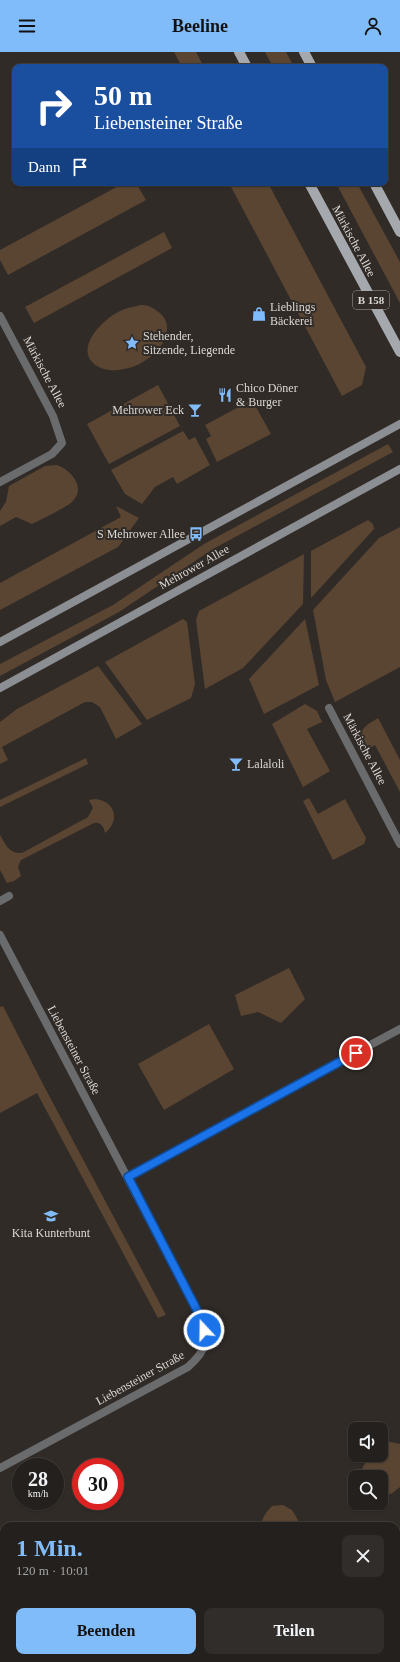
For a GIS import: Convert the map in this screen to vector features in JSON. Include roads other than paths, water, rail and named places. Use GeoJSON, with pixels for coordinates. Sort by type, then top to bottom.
{"type":"FeatureCollection","features":[{"type":"Feature","properties":{"kind":"main road"},"geometry":{"type":"LineString","coordinates":[[239,52],[245,64]]}},
{"type":"Feature","properties":{"kind":"main road"},"geometry":{"type":"LineString","coordinates":[[304,52],[310,64]]}},
{"type":"Feature","properties":{"kind":"main road","name":"Märkische Allee"},"geometry":{"type":"LineString","coordinates":[[311,186],[399,347]]}},
{"type":"Feature","properties":{"kind":"main road"},"geometry":{"type":"LineString","coordinates":[[376,186],[400,232]]}},
{"type":"Feature","properties":{"kind":"main road"},"geometry":{"type":"LineString","coordinates":[[0,642],[400,424]]}},
{"type":"Feature","properties":{"kind":"main road","name":"Mehrower Allee"},"geometry":{"type":"LineString","coordinates":[[0,688],[400,469]]}},
{"type":"Feature","properties":{"kind":"street","name":"Märkische Allee"},"geometry":{"type":"LineString","coordinates":[[0,316],[53,416],[62,443],[52,454],[0,482]]}},
{"type":"Feature","properties":{"kind":"street","name":"Märkische Allee"},"geometry":{"type":"LineString","coordinates":[[329,708],[400,844]]}},
{"type":"Feature","properties":{"kind":"street"},"geometry":{"type":"LineString","coordinates":[[0,901],[9,896]]}},
{"type":"Feature","properties":{"kind":"street","name":"Liebensteiner Straße"},"geometry":{"type":"LineString","coordinates":[[0,935],[200,1316],[205,1336],[203,1351],[200,1356],[188,1367],[0,1468]]}},
{"type":"Feature","properties":{"kind":"street"},"geometry":{"type":"LineString","coordinates":[[128,1177],[277,1094],[400,1029]]}},
{"type":"Feature","properties":{"kind":"place","name":"Lieblings Bäckerei"},"geometry":{"type":"Point","coordinates":[259,314]}},
{"type":"Feature","properties":{"kind":"place","name":"Stehender, Sitzende, Liegende"},"geometry":{"type":"Point","coordinates":[132,343]}},
{"type":"Feature","properties":{"kind":"place","name":"Chico Döner & Burger"},"geometry":{"type":"Point","coordinates":[225,395]}},
{"type":"Feature","properties":{"kind":"place","name":"Mehrower Eck"},"geometry":{"type":"Point","coordinates":[195,410]}},
{"type":"Feature","properties":{"kind":"place","name":"S Mehrower Allee"},"geometry":{"type":"Point","coordinates":[196,534]}},
{"type":"Feature","properties":{"kind":"place","name":"Lalaloli"},"geometry":{"type":"Point","coordinates":[236,764]}},
{"type":"Feature","properties":{"kind":"place","name":"Kita Kunterbunt"},"geometry":{"type":"Point","coordinates":[51,1216]}}]}
